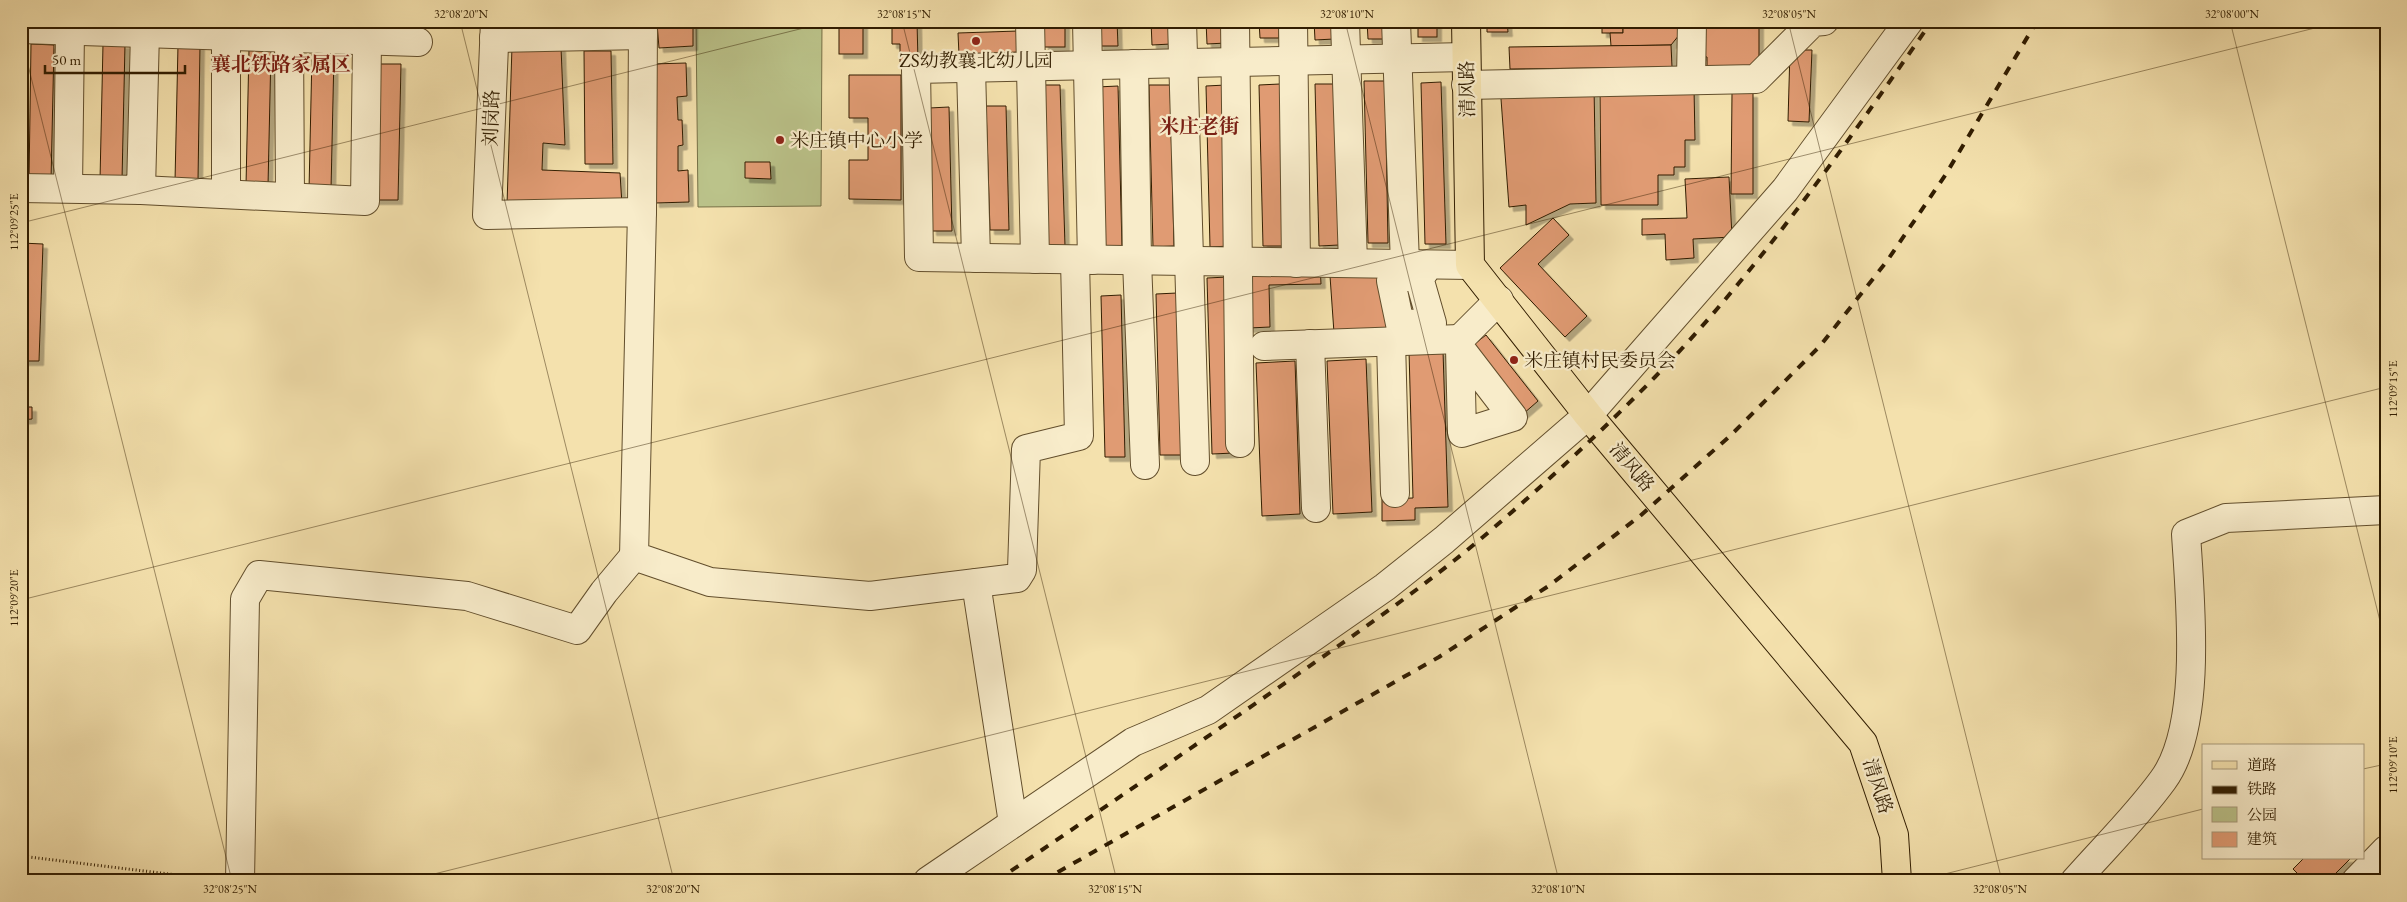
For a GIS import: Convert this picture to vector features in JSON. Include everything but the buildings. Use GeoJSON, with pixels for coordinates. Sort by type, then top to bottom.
{"type":"FeatureCollection","features":[{"type":"Feature","properties":{"kind":"main road","name":"清风路"},"geometry":{"type":"LineString","coordinates":[[1466,21],[1466,85],[1459,264],[1498,300],[1588,415],[1863,743],[1894,835],[1897,881]]}},
{"type":"Feature","properties":{"kind":"street"},"geometry":{"type":"LineString","coordinates":[[1030,21],[1035,259]]}},
{"type":"Feature","properties":{"kind":"street"},"geometry":{"type":"LineString","coordinates":[[634,556],[710,582],[870,596],[1017,578],[1022,570],[1026,449],[1079,436],[1088,65],[1087,21]]}},
{"type":"Feature","properties":{"kind":"street"},"geometry":{"type":"LineString","coordinates":[[1182,21],[1187,261],[1195,461]]}},
{"type":"Feature","properties":{"kind":"street"},"geometry":{"type":"LineString","coordinates":[[1235,21],[1240,444]]}},
{"type":"Feature","properties":{"kind":"street"},"geometry":{"type":"LineString","coordinates":[[1293,21],[1296,263]]}},
{"type":"Feature","properties":{"kind":"street"},"geometry":{"type":"LineString","coordinates":[[1345,21],[1353,263]]}},
{"type":"Feature","properties":{"kind":"street"},"geometry":{"type":"LineString","coordinates":[[1396,21],[1412,269]]}},
{"type":"Feature","properties":{"kind":"street"},"geometry":{"type":"LineString","coordinates":[[1691,80],[1692,21]]}},
{"type":"Feature","properties":{"kind":"street"},"geometry":{"type":"LineString","coordinates":[[1466,85],[1756,79],[1813,22],[1824,21]]}},
{"type":"Feature","properties":{"kind":"street"},"geometry":{"type":"LineString","coordinates":[[928,881],[1133,742],[1208,710],[1385,588],[1444,540],[1588,415],[1785,190],[1909,21]]}},
{"type":"Feature","properties":{"kind":"street"},"geometry":{"type":"LineString","coordinates":[[21,29],[70,30],[184,27],[226,34],[337,30],[378,34],[418,42]]}},
{"type":"Feature","properties":{"kind":"street"},"geometry":{"type":"LineString","coordinates":[[132,28],[142,190]]}},
{"type":"Feature","properties":{"kind":"street"},"geometry":{"type":"LineString","coordinates":[[240,881],[245,599],[259,575],[467,596],[578,630],[604,592],[634,556],[642,212],[643,28],[495,29]]}},
{"type":"Feature","properties":{"kind":"street","name":"刘岗路"},"geometry":{"type":"LineString","coordinates":[[495,29],[487,215],[642,212]]}},
{"type":"Feature","properties":{"kind":"street"},"geometry":{"type":"LineString","coordinates":[[68,188],[70,30]]}},
{"type":"Feature","properties":{"kind":"street"},"geometry":{"type":"LineString","coordinates":[[272,31],[290,197]]}},
{"type":"Feature","properties":{"kind":"street"},"geometry":{"type":"LineString","coordinates":[[226,34],[226,194]]}},
{"type":"Feature","properties":{"kind":"street"},"geometry":{"type":"LineString","coordinates":[[21,188],[142,190],[365,201],[378,34]]}},
{"type":"Feature","properties":{"kind":"street"},"geometry":{"type":"LineString","coordinates":[[1459,264],[1412,269],[1353,263],[918,257],[916,69],[1466,57]]}},
{"type":"Feature","properties":{"kind":"street"},"geometry":{"type":"LineString","coordinates":[[1134,64],[1137,261],[1145,465]]}},
{"type":"Feature","properties":{"kind":"street"},"geometry":{"type":"LineString","coordinates":[[971,68],[976,258]]}},
{"type":"Feature","properties":{"kind":"street"},"geometry":{"type":"LineString","coordinates":[[1264,346],[1391,340],[1460,344],[1498,300]]}},
{"type":"Feature","properties":{"kind":"street"},"geometry":{"type":"LineString","coordinates":[[1391,340],[1395,493]]}},
{"type":"Feature","properties":{"kind":"street"},"geometry":{"type":"LineString","coordinates":[[1310,344],[1316,508]]}},
{"type":"Feature","properties":{"kind":"street"},"geometry":{"type":"LineString","coordinates":[[2075,881],[2164,779],[2183,737],[2193,645],[2186,534],[2226,518],[2386,510]]}},
{"type":"Feature","properties":{"kind":"street"},"geometry":{"type":"LineString","coordinates":[[976,583],[1014,823]]}},
{"type":"Feature","properties":{"kind":"street"},"geometry":{"type":"LineString","coordinates":[[2356,881],[2386,850]]}},
{"type":"Feature","properties":{"kind":"path"},"geometry":{"type":"LineString","coordinates":[[21,856],[221,881]]}},
{"type":"Feature","properties":{"kind":"green space"},"geometry":{"type":"Polygon","coordinates":[[[696,21],[822,21],[821,206],[698,207],[696,21]]]}},
{"type":"Feature","properties":{"kind":"railway"},"geometry":{"type":"LineString","coordinates":[[996,881],[1391,608],[1466,551],[1554,475],[1655,377],[1694,336],[1730,293],[1801,205],[1932,21]]}},
{"type":"Feature","properties":{"kind":"railway"},"geometry":{"type":"LineString","coordinates":[[1042,881],[1439,657],[1550,585],[1640,516],[1731,435],[1820,346],[1887,261],[1946,174],[2037,21]]}},
{"type":"Feature","properties":{"kind":"place","name":"ZS幼教襄北幼儿园"},"geometry":{"type":"Point","coordinates":[976,41]}},
{"type":"Feature","properties":{"kind":"place","name":"米庄镇中心小学"},"geometry":{"type":"Point","coordinates":[780,140]}},
{"type":"Feature","properties":{"kind":"place","name":"米庄镇村民委员会"},"geometry":{"type":"Point","coordinates":[1514,360]}},
{"type":"Feature","properties":{"kind":"district","name":"襄北铁路家属区"},"geometry":{"type":"Point","coordinates":[281,64]}},
{"type":"Feature","properties":{"kind":"district","name":"米庄老街"},"geometry":{"type":"Point","coordinates":[1199,126]}}]}
